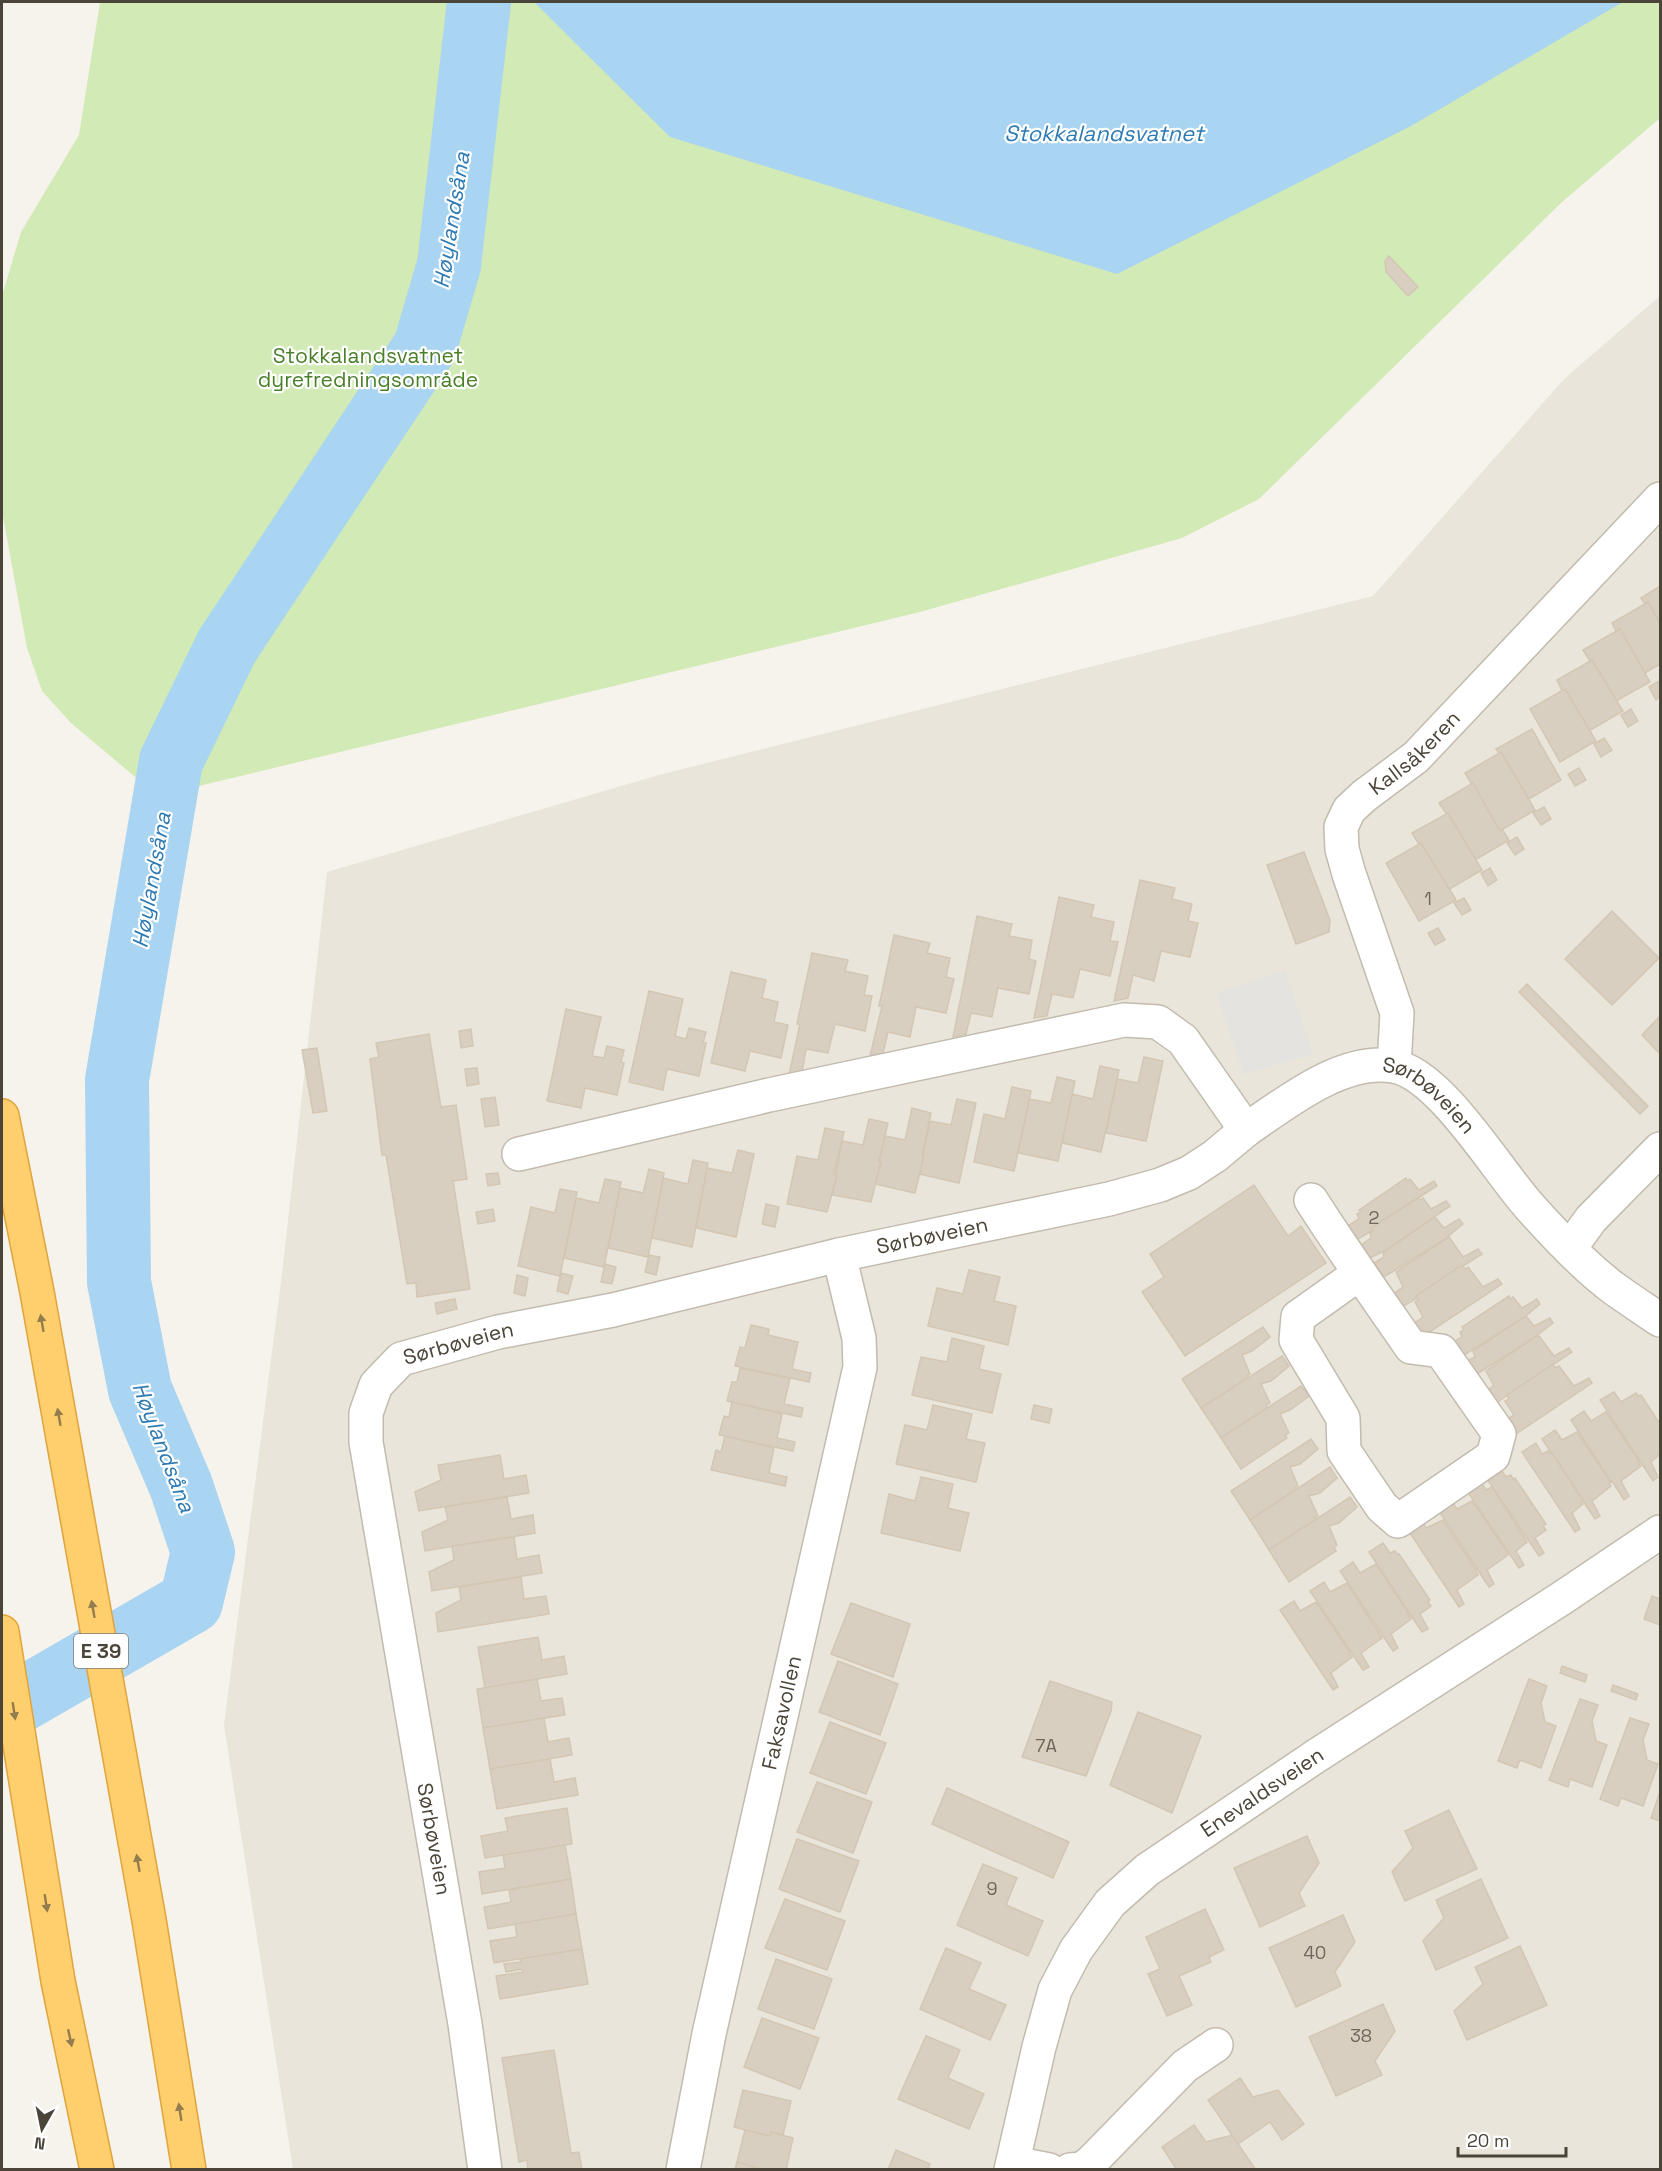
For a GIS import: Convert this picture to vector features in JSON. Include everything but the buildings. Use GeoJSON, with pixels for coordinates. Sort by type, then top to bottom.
{"type":"FeatureCollection","features":[{"type":"Feature","properties":{"kind":"highway","name":"E 39"},"geometry":{"type":"LineString","coordinates":[[2,1116],[149,1920],[189,2169]]}},
{"type":"Feature","properties":{"kind":"highway"},"geometry":{"type":"LineString","coordinates":[[2,1632],[58,1981],[97,2169]]}},
{"type":"Feature","properties":{"kind":"street","name":"Kallsåkeren"},"geometry":{"type":"LineString","coordinates":[[1394,1066],[1396,1013],[1349,874],[1342,849],[1341,827],[1349,810],[1416,757],[1660,499]]}},
{"type":"Feature","properties":{"kind":"street"},"geometry":{"type":"LineString","coordinates":[[519,1154],[769,1095],[1124,1020],[1158,1022],[1183,1040],[1245,1130]]}},
{"type":"Feature","properties":{"kind":"street","name":"Sørbøveien"},"geometry":{"type":"LineString","coordinates":[[485,2169],[465,2024],[366,1442],[366,1413],[376,1385],[401,1359],[498,1332],[613,1310],[839,1255],[1109,1199],[1160,1185],[1189,1173],[1215,1156],[1245,1130],[1331,1077],[1364,1067],[1394,1066],[1425,1080],[1466,1124],[1529,1206],[1570,1248],[1610,1286],[1660,1320]]}},
{"type":"Feature","properties":{"kind":"street"},"geometry":{"type":"LineString","coordinates":[[1570,1248],[1591,1219],[1660,1149]]}},
{"type":"Feature","properties":{"kind":"street"},"geometry":{"type":"LineString","coordinates":[[1311,1200],[1411,1347],[1441,1351],[1499,1434],[1493,1456],[1398,1521],[1382,1507],[1344,1451],[1343,1418],[1296,1340],[1298,1317],[1360,1274]]}},
{"type":"Feature","properties":{"kind":"street","name":"Faksavollen"},"geometry":{"type":"LineString","coordinates":[[683,2169],[709,2034],[860,1367],[859,1338],[839,1255]]}},
{"type":"Feature","properties":{"kind":"street","name":"Enevaldsveien"},"geometry":{"type":"LineString","coordinates":[[1012,2166],[1039,2047],[1055,1990],[1076,1950],[1110,1903],[1147,1870],[1316,1756],[1562,1598],[1660,1532]]}},
{"type":"Feature","properties":{"kind":"street"},"geometry":{"type":"LineString","coordinates":[[1070,2169],[1082,2169],[1091,2162],[1185,2066],[1216,2045]]}},
{"type":"Feature","properties":{"kind":"street"},"geometry":{"type":"LineString","coordinates":[[1012,2166],[1049,2169]]}},
{"type":"Feature","properties":{"kind":"shaded area"},"geometry":{"type":"Polygon","coordinates":[[[1660,296],[1660,2169],[293,2169],[224,1725],[282,1274],[327,872],[659,775],[1373,596],[1565,378],[1660,296]]]}},
{"type":"Feature","properties":{"kind":"shaded area"},"geometry":{"type":"Polygon","coordinates":[[[1285,970],[1313,1054],[1244,1075],[1216,993],[1285,970]]]}},
{"type":"Feature","properties":{"kind":"green space","name":"Stokkalandsvatnet dyrefredningsområde"},"geometry":{"type":"Polygon","coordinates":[[[100,2],[1660,2],[1660,118],[1561,203],[1259,499],[1182,538],[920,612],[199,786],[140,781],[71,723],[42,691],[27,648],[2,511],[2,296],[21,232],[79,135],[100,2]]]}},
{"type":"Feature","properties":{"kind":"water","name":"Stokkalandsvatnet"},"geometry":{"type":"Polygon","coordinates":[[[534,2],[1623,2],[1411,126],[1117,274],[670,137],[534,2]]]}},
{"type":"Feature","properties":{"kind":"waterway","name":"Høylandsåna"},"geometry":{"type":"LineString","coordinates":[[2,1711],[191,1602],[203,1552],[181,1486],[140,1390],[119,1282],[117,1080],[171,761],[227,646],[425,347],[449,265],[479,2]]}}]}
